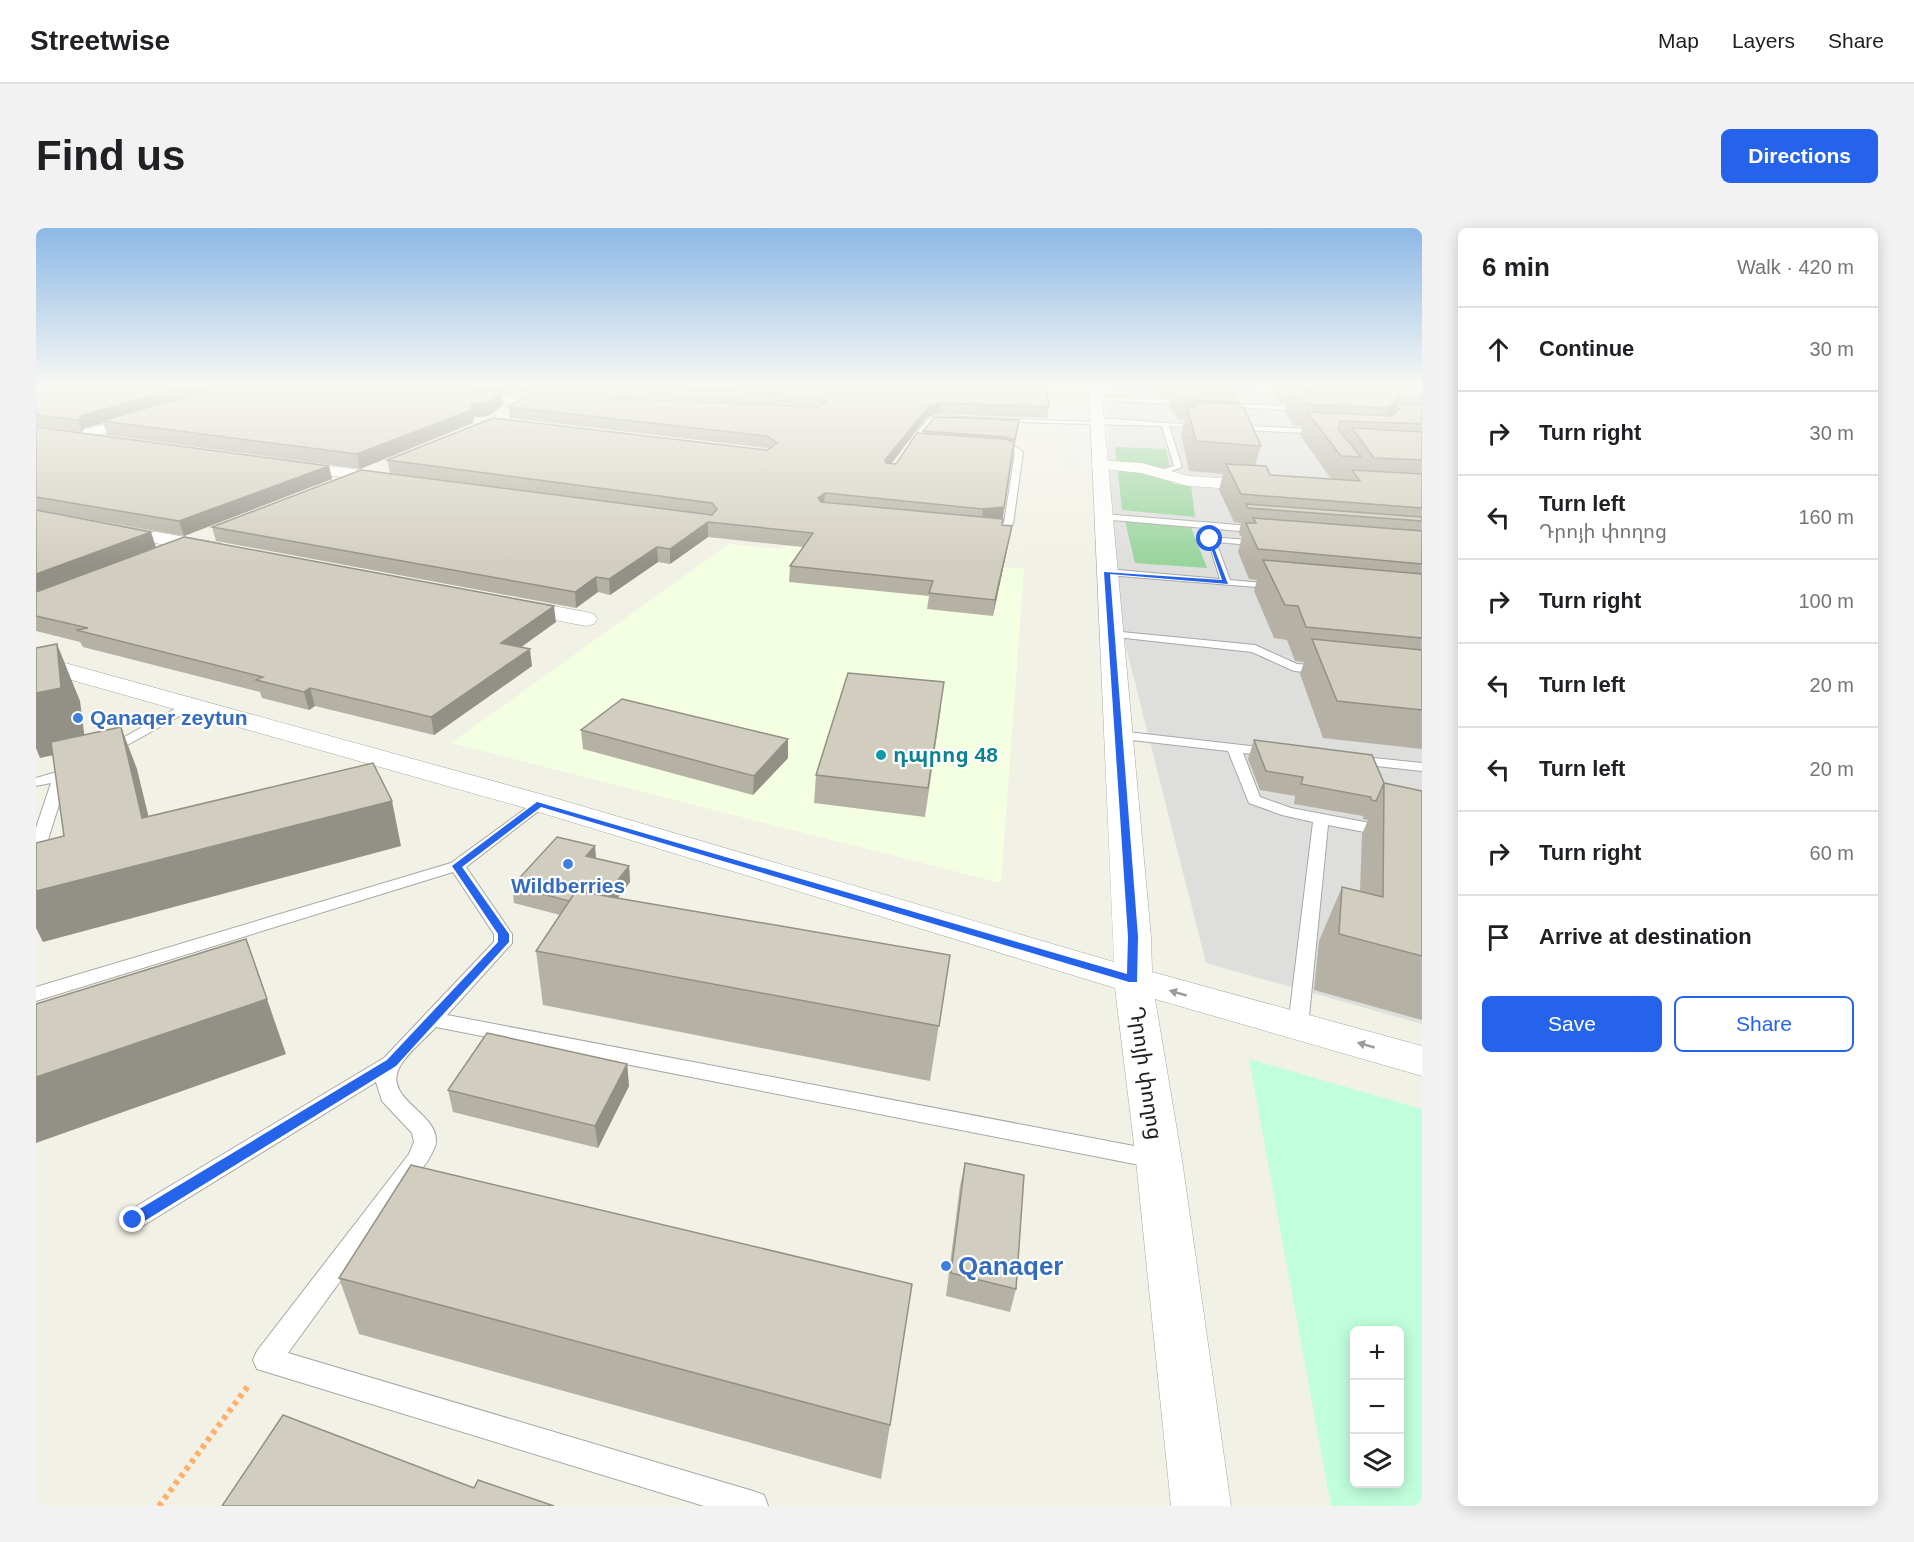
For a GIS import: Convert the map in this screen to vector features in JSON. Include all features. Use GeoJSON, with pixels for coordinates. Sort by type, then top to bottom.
{"type":"FeatureCollection","features":[{"type":"Feature","properties":{"kind":"street","name":"Դրոյի փողոց"},"geometry":{"type":"LineString","coordinates":[[1098,446],[1133,937],[1133,980],[1159,1160],[1201,1506]]}},
{"type":"Feature","properties":{"kind":"street"},"geometry":{"type":"LineString","coordinates":[[332,488],[396,462]]}},
{"type":"Feature","properties":{"kind":"street"},"geometry":{"type":"LineString","coordinates":[[272,463],[412,482]]}},
{"type":"Feature","properties":{"kind":"street"},"geometry":{"type":"LineString","coordinates":[[1099,465],[1142,468],[1188,480],[1259,480],[1284,487]]}},
{"type":"Feature","properties":{"kind":"street"},"geometry":{"type":"LineString","coordinates":[[36,516],[236,552]]}},
{"type":"Feature","properties":{"kind":"street"},"geometry":{"type":"LineString","coordinates":[[156,556],[222,531]]}},
{"type":"Feature","properties":{"kind":"street"},"geometry":{"type":"LineString","coordinates":[[492,601],[586,619]]}},
{"type":"Feature","properties":{"kind":"street"},"geometry":{"type":"LineString","coordinates":[[54,671],[189,705],[540,803],[1133,980],[1422,1061]]}},
{"type":"Feature","properties":{"kind":"lane"},"geometry":{"type":"LineString","coordinates":[[970,527],[999,528],[1008,524],[1019,452],[1005,447],[989,446]]}},
{"type":"Feature","properties":{"kind":"lane"},"geometry":{"type":"LineString","coordinates":[[1160,472],[1178,467],[1172,446]]}},
{"type":"Feature","properties":{"kind":"lane"},"geometry":{"type":"LineString","coordinates":[[1103,517],[1272,530]]}},
{"type":"Feature","properties":{"kind":"lane"},"geometry":{"type":"LineString","coordinates":[[1226,582],[1210,539],[1269,544]]}},
{"type":"Feature","properties":{"kind":"lane"},"geometry":{"type":"LineString","coordinates":[[1107,572],[1292,588]]}},
{"type":"Feature","properties":{"kind":"lane"},"geometry":{"type":"LineString","coordinates":[[1112,634],[1255,649],[1294,667],[1341,672]]}},
{"type":"Feature","properties":{"kind":"lane"},"geometry":{"type":"LineString","coordinates":[[36,782],[60,777],[189,705]]}},
{"type":"Feature","properties":{"kind":"lane"},"geometry":{"type":"LineString","coordinates":[[1119,735],[1281,753]]}},
{"type":"Feature","properties":{"kind":"lane"},"geometry":{"type":"LineString","coordinates":[[1234,748],[1254,800],[1287,812],[1422,838]]}},
{"type":"Feature","properties":{"kind":"lane"},"geometry":{"type":"LineString","coordinates":[[1340,759],[1422,767]]}},
{"type":"Feature","properties":{"kind":"lane"},"geometry":{"type":"LineString","coordinates":[[39,843],[60,777]]}},
{"type":"Feature","properties":{"kind":"lane"},"geometry":{"type":"LineString","coordinates":[[36,994],[457,866],[540,803]]}},
{"type":"Feature","properties":{"kind":"lane"},"geometry":{"type":"LineString","coordinates":[[1298,1026],[1321,818]]}},
{"type":"Feature","properties":{"kind":"lane"},"geometry":{"type":"LineString","coordinates":[[133,1220],[392,1063],[503,942],[503,934],[457,866]]}},
{"type":"Feature","properties":{"kind":"lane"},"geometry":{"type":"LineString","coordinates":[[432,1019],[1159,1160]]}},
{"type":"Feature","properties":{"kind":"lane"},"geometry":{"type":"LineString","coordinates":[[392,1063],[385,1079],[390,1095],[422,1130],[425,1143],[417,1159],[267,1360],[753,1506]]}},
{"type":"Feature","properties":{"kind":"path"},"geometry":{"type":"LineString","coordinates":[[159,1506],[267,1360]]}},
{"type":"Feature","properties":{"kind":"shaded area"},"geometry":{"type":"Polygon","coordinates":[[[1064,446],[1081,446],[1081,468],[1064,467],[1064,446]]]}},
{"type":"Feature","properties":{"kind":"shaded area"},"geometry":{"type":"Polygon","coordinates":[[[1108,446],[1422,446],[1422,1024],[1206,963],[1107,572],[1108,446]]]}},
{"type":"Feature","properties":{"kind":"shaded area"},"geometry":{"type":"Polygon","coordinates":[[[795,543],[1024,569],[1001,883],[451,743],[729,544],[780,549],[795,543]]]}},
{"type":"Feature","properties":{"kind":"green space"},"geometry":{"type":"Polygon","coordinates":[[[1115,447],[1166,449],[1173,484],[1191,486],[1195,517],[1122,510],[1115,447]]]}},
{"type":"Feature","properties":{"kind":"green space"},"geometry":{"type":"Polygon","coordinates":[[[1125,521],[1190,525],[1207,568],[1135,563],[1125,521]]]}},
{"type":"Feature","properties":{"kind":"green space"},"geometry":{"type":"Polygon","coordinates":[[[1249,1059],[1422,1109],[1422,1506],[1331,1506],[1249,1059]]]}},
{"type":"Feature","properties":{"kind":"building"},"geometry":{"type":"Polygon","coordinates":[[[36,446],[176,446],[329,466],[179,521],[36,497],[36,446]]]}},
{"type":"Feature","properties":{"kind":"building"},"geometry":{"type":"Polygon","coordinates":[[[292,446],[379,446],[357,454],[292,446]]]}},
{"type":"Feature","properties":{"kind":"building"},"geometry":{"type":"Polygon","coordinates":[[[423,446],[730,446],[767,450],[773,446],[897,446],[885,460],[886,463],[896,464],[908,446],[1013,446],[1004,507],[983,509],[825,493],[818,498],[821,502],[1003,519],[1002,525],[1012,526],[995,600],[929,593],[933,581],[790,566],[813,533],[708,522],[670,549],[657,547],[609,579],[596,577],[575,592],[212,527],[361,470],[712,515],[717,509],[712,503],[387,460],[423,446]]]}},
{"type":"Feature","properties":{"kind":"building"},"geometry":{"type":"Polygon","coordinates":[[[1333,446],[1352,446],[1361,457],[1341,456],[1333,446]]]}},
{"type":"Feature","properties":{"kind":"building"},"geometry":{"type":"Polygon","coordinates":[[[1365,446],[1422,446],[1422,460],[1374,458],[1365,446]]]}},
{"type":"Feature","properties":{"kind":"building"},"geometry":{"type":"Polygon","coordinates":[[[1226,464],[1266,466],[1270,475],[1360,481],[1352,470],[1422,474],[1422,508],[1241,494],[1226,464]]]}},
{"type":"Feature","properties":{"kind":"building"},"geometry":{"type":"Polygon","coordinates":[[[1246,504],[1422,517],[1422,521],[1248,508],[1246,504]]]}},
{"type":"Feature","properties":{"kind":"building"},"geometry":{"type":"Polygon","coordinates":[[[36,510],[151,532],[36,574],[36,510]]]}},
{"type":"Feature","properties":{"kind":"building"},"geometry":{"type":"Polygon","coordinates":[[[1253,518],[1422,531],[1422,564],[1258,549],[1246,523],[1256,523],[1253,518]]]}},
{"type":"Feature","properties":{"kind":"building"},"geometry":{"type":"Polygon","coordinates":[[[184,537],[554,606],[501,643],[530,649],[431,717],[310,688],[304,692],[256,680],[263,677],[76,630],[88,628],[36,616],[36,592],[184,537]]]}},
{"type":"Feature","properties":{"kind":"building"},"geometry":{"type":"Polygon","coordinates":[[[1263,560],[1422,574],[1422,638],[1306,627],[1298,606],[1285,605],[1263,560]]]}},
{"type":"Feature","properties":{"kind":"building"},"geometry":{"type":"Polygon","coordinates":[[[1312,639],[1422,650],[1422,710],[1337,701],[1312,639]]]}},
{"type":"Feature","properties":{"kind":"building"},"geometry":{"type":"Polygon","coordinates":[[[57,644],[61,688],[36,693],[36,648],[57,644]]]}},
{"type":"Feature","properties":{"kind":"building","name":"դպրոց 48"},"geometry":{"type":"Polygon","coordinates":[[[848,673],[944,682],[928,788],[816,775],[848,673]]]}},
{"type":"Feature","properties":{"kind":"building"},"geometry":{"type":"Polygon","coordinates":[[[622,699],[788,739],[754,776],[581,730],[622,699]]]}},
{"type":"Feature","properties":{"kind":"building"},"geometry":{"type":"Polygon","coordinates":[[[121,727],[142,818],[373,763],[392,801],[36,891],[36,843],[64,836],[51,742],[121,727]]]}},
{"type":"Feature","properties":{"kind":"building"},"geometry":{"type":"Polygon","coordinates":[[[1254,740],[1372,755],[1384,783],[1376,801],[1371,800],[1371,797],[1301,784],[1303,777],[1266,771],[1254,740]]]}},
{"type":"Feature","properties":{"kind":"building"},"geometry":{"type":"Polygon","coordinates":[[[1384,783],[1422,791],[1422,956],[1339,934],[1342,887],[1383,897],[1384,783]]]}},
{"type":"Feature","properties":{"kind":"building"},"geometry":{"type":"Polygon","coordinates":[[[557,837],[595,846],[586,856],[629,866],[605,896],[576,891],[569,901],[512,886],[557,837]]]}},
{"type":"Feature","properties":{"kind":"building"},"geometry":{"type":"Polygon","coordinates":[[[576,891],[950,955],[939,1026],[536,951],[576,891]]]}},
{"type":"Feature","properties":{"kind":"building"},"geometry":{"type":"Polygon","coordinates":[[[246,939],[267,999],[36,1077],[36,1004],[246,939]]]}},
{"type":"Feature","properties":{"kind":"building"},"geometry":{"type":"Polygon","coordinates":[[[487,1033],[627,1064],[595,1126],[448,1090],[487,1033]]]}},
{"type":"Feature","properties":{"kind":"building"},"geometry":{"type":"Polygon","coordinates":[[[965,1163],[1024,1175],[1016,1289],[951,1273],[965,1163]]]}},
{"type":"Feature","properties":{"kind":"building"},"geometry":{"type":"Polygon","coordinates":[[[411,1165],[912,1284],[890,1425],[339,1278],[411,1165]]]}},
{"type":"Feature","properties":{"kind":"building"},"geometry":{"type":"Polygon","coordinates":[[[283,1415],[474,1488],[478,1480],[554,1506],[222,1506],[283,1415]]]}},
{"type":"Feature","properties":{"kind":"place","name":"Qanaqer zeytun"},"geometry":{"type":"Point","coordinates":[78,718]}},
{"type":"Feature","properties":{"kind":"place","name":"դպրոց 48"},"geometry":{"type":"Point","coordinates":[881,755]}},
{"type":"Feature","properties":{"kind":"place","name":"Wildberries"},"geometry":{"type":"Point","coordinates":[568,864]}},
{"type":"Feature","properties":{"kind":"place","name":"Qanaqer"},"geometry":{"type":"Point","coordinates":[946,1266]}},
{"type":"Feature","properties":{"kind":"route"},"geometry":{"type":"LineString","coordinates":[[133,1220],[392,1063],[503,942],[503,934],[457,866],[540,803],[1133,980],[1133,937],[1107,572],[1226,582],[1210,539]]}}]}
